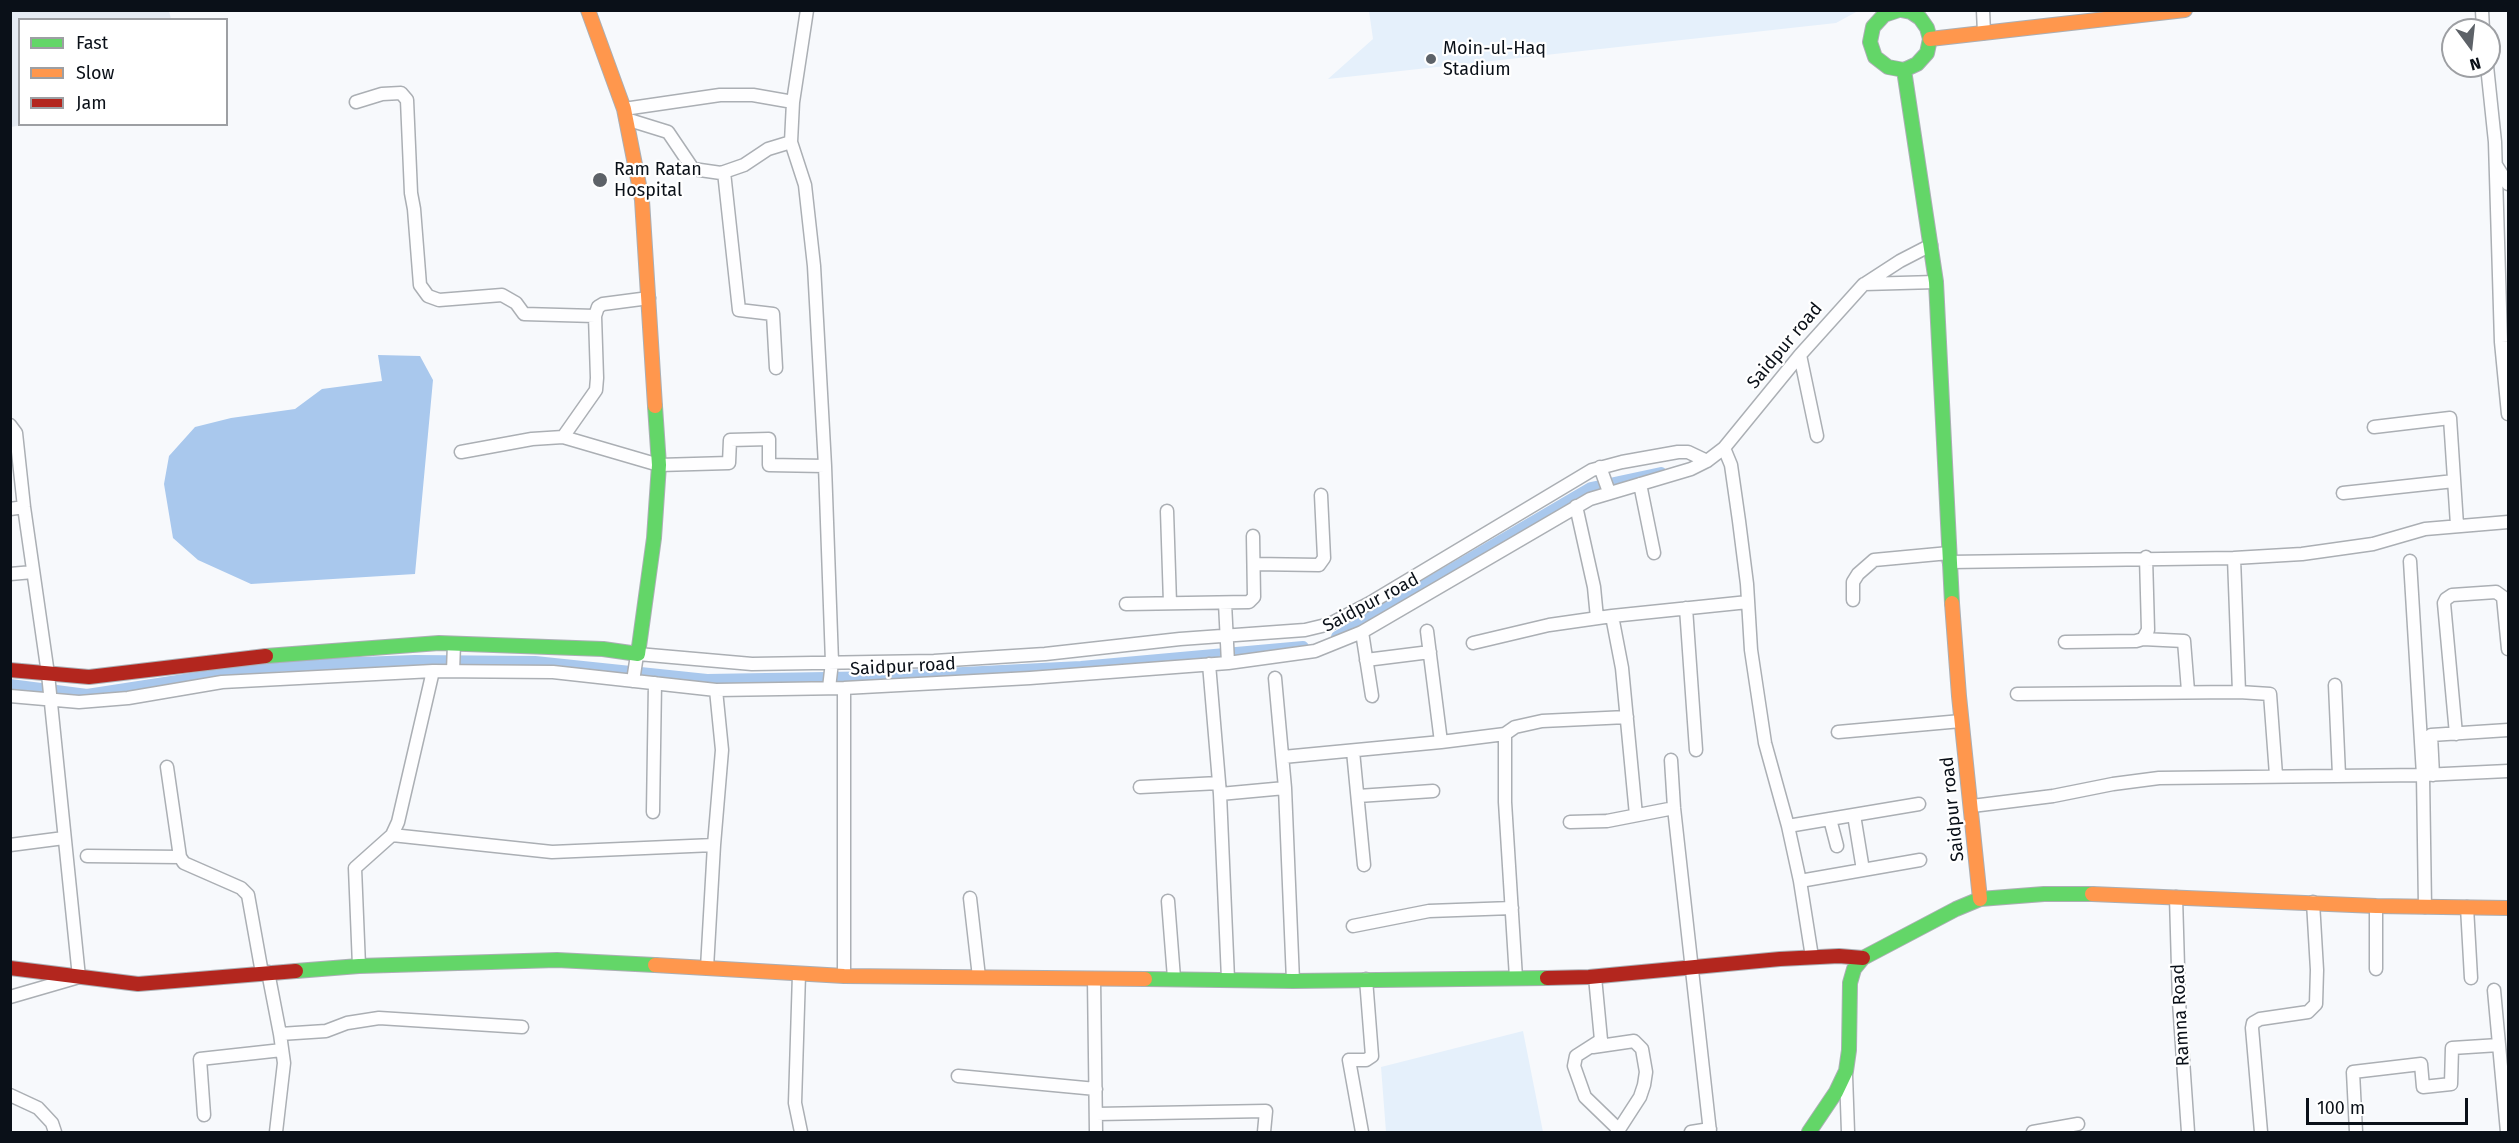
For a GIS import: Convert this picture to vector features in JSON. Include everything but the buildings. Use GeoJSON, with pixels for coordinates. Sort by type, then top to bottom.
{"type":"FeatureCollection","features":[{"type":"Feature","properties":{"kind":"main road"},"geometry":{"type":"LineString","coordinates":[[10,670],[48,678],[89,677],[275,655],[453,646],[603,649],[637,656],[654,538],[659,465],[642,200],[625,114],[588,10]]}},
{"type":"Feature","properties":{"kind":"main road"},"geometry":{"type":"LineString","coordinates":[[1930,39],[2185,10]]}},
{"type":"Feature","properties":{"kind":"main road"},"geometry":{"type":"LineString","coordinates":[[1898,11],[1920,18],[1927,28],[1930,39],[1927,53],[1917,64],[1904,70],[1888,67],[1875,57],[1870,42],[1873,27],[1884,15],[1898,11]]}},
{"type":"Feature","properties":{"kind":"main road","name":"Saidpur road"},"geometry":{"type":"LineString","coordinates":[[1904,70],[1936,282],[1949,558],[1961,721],[1972,806],[1980,899]]}},
{"type":"Feature","properties":{"kind":"main road"},"geometry":{"type":"LineString","coordinates":[[1809,1132],[1836,1092],[1846,1071],[1849,1050],[1850,983],[1854,969],[1863,958],[1956,909],[1980,899],[2044,894],[2376,906],[2508,908]]}},
{"type":"Feature","properties":{"kind":"main road"},"geometry":{"type":"LineString","coordinates":[[10,968],[138,984],[359,966],[557,960],[844,976],[1293,981],[1595,977],[1812,957],[1863,958]]}},
{"type":"Feature","properties":{"kind":"street"},"geometry":{"type":"LineString","coordinates":[[807,10],[794,102],[791,142],[805,185],[814,266],[825,466],[832,664],[830,685]]}},
{"type":"Feature","properties":{"kind":"street"},"geometry":{"type":"LineString","coordinates":[[1983,10],[1984,33]]}},
{"type":"Feature","properties":{"kind":"street"},"geometry":{"type":"LineString","coordinates":[[2488,78],[2496,164],[2501,342],[2508,414]]}},
{"type":"Feature","properties":{"kind":"street"},"geometry":{"type":"LineString","coordinates":[[356,102],[382,94],[401,93],[407,100],[411,193],[420,285],[428,296],[439,300],[502,295],[516,303],[524,314],[595,316]]}},
{"type":"Feature","properties":{"kind":"street"},"geometry":{"type":"LineString","coordinates":[[625,114],[720,95],[753,95],[794,102]]}},
{"type":"Feature","properties":{"kind":"street"},"geometry":{"type":"LineString","coordinates":[[625,114],[668,132],[693,169],[724,172],[744,165],[768,149],[791,142]]}},
{"type":"Feature","properties":{"kind":"street"},"geometry":{"type":"LineString","coordinates":[[2496,164],[2508,184]]}},
{"type":"Feature","properties":{"kind":"street"},"geometry":{"type":"LineString","coordinates":[[724,172],[739,310],[773,314],[776,368]]}},
{"type":"Feature","properties":{"kind":"street","name":"Saidpur road"},"geometry":{"type":"LineString","coordinates":[[10,696],[79,702],[253,680],[453,668],[634,677],[655,683],[716,690],[830,685],[844,688],[1030,678],[1209,664],[1228,660],[1301,654],[1333,634],[1362,632],[1576,506],[1608,490],[1640,484],[1691,469],[1707,461],[1724,448],[1800,355],[1863,285],[1900,261],[1931,245]]}},
{"type":"Feature","properties":{"kind":"street"},"geometry":{"type":"LineString","coordinates":[[1863,285],[1936,282]]}},
{"type":"Feature","properties":{"kind":"street"},"geometry":{"type":"LineString","coordinates":[[563,437],[596,390],[595,316],[598,307],[603,304],[649,298]]}},
{"type":"Feature","properties":{"kind":"street"},"geometry":{"type":"LineString","coordinates":[[1800,355],[1817,436]]}},
{"type":"Feature","properties":{"kind":"street"},"geometry":{"type":"LineString","coordinates":[[2373,427],[2450,418],[2457,525]]}},
{"type":"Feature","properties":{"kind":"street"},"geometry":{"type":"LineString","coordinates":[[10,425],[16,433],[14,453],[24,507],[51,700],[79,977],[10,997]]}},
{"type":"Feature","properties":{"kind":"street"},"geometry":{"type":"LineString","coordinates":[[461,452],[532,439],[563,437],[659,465],[729,463],[730,440],[768,439],[769,465],[825,466]]}},
{"type":"Feature","properties":{"kind":"street"},"geometry":{"type":"LineString","coordinates":[[1724,448],[1731,465],[1748,602],[1751,650],[1765,743],[1788,826],[1800,881],[1812,957]]}},
{"type":"Feature","properties":{"kind":"street"},"geometry":{"type":"LineString","coordinates":[[634,677],[637,656],[730,663],[832,664],[934,661],[1226,640],[1292,633],[1333,634],[1370,603],[1602,470],[1683,452],[1707,461]]}},
{"type":"Feature","properties":{"kind":"street"},"geometry":{"type":"LineString","coordinates":[[1602,470],[1608,490]]}},
{"type":"Feature","properties":{"kind":"street"},"geometry":{"type":"LineString","coordinates":[[2343,493],[2454,481]]}},
{"type":"Feature","properties":{"kind":"street"},"geometry":{"type":"LineString","coordinates":[[1640,484],[1654,553]]}},
{"type":"Feature","properties":{"kind":"street"},"geometry":{"type":"LineString","coordinates":[[1254,564],[1319,566],[1324,558],[1321,495]]}},
{"type":"Feature","properties":{"kind":"street"},"geometry":{"type":"LineString","coordinates":[[1576,506],[1594,587],[1597,618]]}},
{"type":"Feature","properties":{"kind":"street"},"geometry":{"type":"LineString","coordinates":[[10,509],[24,507]]}},
{"type":"Feature","properties":{"kind":"street"},"geometry":{"type":"LineString","coordinates":[[1167,511],[1170,603]]}},
{"type":"Feature","properties":{"kind":"street"},"geometry":{"type":"LineString","coordinates":[[1853,600],[1853,582],[1858,573],[1874,560],[2234,558],[2302,554],[2373,544],[2425,529],[2508,522]]}},
{"type":"Feature","properties":{"kind":"street"},"geometry":{"type":"LineString","coordinates":[[1126,604],[1245,603],[1252,600],[1253,536]]}},
{"type":"Feature","properties":{"kind":"street"},"geometry":{"type":"LineString","coordinates":[[2143,639],[2148,630],[2146,557]]}},
{"type":"Feature","properties":{"kind":"street"},"geometry":{"type":"LineString","coordinates":[[2234,558],[2239,692]]}},
{"type":"Feature","properties":{"kind":"street"},"geometry":{"type":"LineString","coordinates":[[2410,561],[2428,775]]}},
{"type":"Feature","properties":{"kind":"street"},"geometry":{"type":"LineString","coordinates":[[10,574],[33,572]]}},
{"type":"Feature","properties":{"kind":"street"},"geometry":{"type":"LineString","coordinates":[[2456,734],[2444,603],[2446,598],[2452,595],[2496,592],[2503,597],[2508,649]]}},
{"type":"Feature","properties":{"kind":"street"},"geometry":{"type":"LineString","coordinates":[[1473,643],[1549,625],[1748,602]]}},
{"type":"Feature","properties":{"kind":"street"},"geometry":{"type":"LineString","coordinates":[[1225,603],[1228,660]]}},
{"type":"Feature","properties":{"kind":"street"},"geometry":{"type":"LineString","coordinates":[[1686,608],[1696,750]]}},
{"type":"Feature","properties":{"kind":"street"},"geometry":{"type":"LineString","coordinates":[[1612,616],[1622,668],[1636,815]]}},
{"type":"Feature","properties":{"kind":"street"},"geometry":{"type":"LineString","coordinates":[[1427,631],[1441,742]]}},
{"type":"Feature","properties":{"kind":"street"},"geometry":{"type":"LineString","coordinates":[[1362,632],[1372,696]]}},
{"type":"Feature","properties":{"kind":"street"},"geometry":{"type":"LineString","coordinates":[[2065,642],[2143,639],[2184,641],[2188,691]]}},
{"type":"Feature","properties":{"kind":"street"},"geometry":{"type":"LineString","coordinates":[[453,646],[453,668]]}},
{"type":"Feature","properties":{"kind":"street"},"geometry":{"type":"LineString","coordinates":[[1366,660],[1430,652]]}},
{"type":"Feature","properties":{"kind":"street"},"geometry":{"type":"LineString","coordinates":[[1209,664],[1219,788],[1228,979]]}},
{"type":"Feature","properties":{"kind":"street"},"geometry":{"type":"LineString","coordinates":[[359,966],[356,868],[392,835],[398,822],[433,671]]}},
{"type":"Feature","properties":{"kind":"street"},"geometry":{"type":"LineString","coordinates":[[1275,678],[1285,788],[1293,981]]}},
{"type":"Feature","properties":{"kind":"street"},"geometry":{"type":"LineString","coordinates":[[653,812],[655,683]]}},
{"type":"Feature","properties":{"kind":"street"},"geometry":{"type":"LineString","coordinates":[[2335,685],[2339,775]]}},
{"type":"Feature","properties":{"kind":"street"},"geometry":{"type":"LineString","coordinates":[[844,688],[844,976]]}},
{"type":"Feature","properties":{"kind":"street"},"geometry":{"type":"LineString","coordinates":[[707,968],[722,750],[716,690]]}},
{"type":"Feature","properties":{"kind":"street"},"geometry":{"type":"LineString","coordinates":[[2017,694],[2188,691],[2270,694],[2276,775]]}},
{"type":"Feature","properties":{"kind":"street"},"geometry":{"type":"LineString","coordinates":[[1283,757],[1505,734],[1515,727],[1536,722],[1627,717]]}},
{"type":"Feature","properties":{"kind":"street"},"geometry":{"type":"LineString","coordinates":[[1838,732],[1961,721]]}},
{"type":"Feature","properties":{"kind":"street"},"geometry":{"type":"LineString","coordinates":[[2425,907],[2431,735],[2508,730]]}},
{"type":"Feature","properties":{"kind":"street"},"geometry":{"type":"LineString","coordinates":[[1505,734],[1505,802],[1516,978]]}},
{"type":"Feature","properties":{"kind":"street"},"geometry":{"type":"LineString","coordinates":[[1353,751],[1364,866]]}},
{"type":"Feature","properties":{"kind":"street"},"geometry":{"type":"LineString","coordinates":[[1671,760],[1674,808],[1710,1131],[1691,1132]]}},
{"type":"Feature","properties":{"kind":"street"},"geometry":{"type":"LineString","coordinates":[[166,767],[180,857],[184,863],[241,888],[248,895],[280,1034],[284,1063],[276,1132]]}},
{"type":"Feature","properties":{"kind":"street"},"geometry":{"type":"LineString","coordinates":[[1972,806],[2053,796],[2159,778],[2428,775],[2508,771]]}},
{"type":"Feature","properties":{"kind":"street"},"geometry":{"type":"LineString","coordinates":[[1140,787],[1285,788]]}},
{"type":"Feature","properties":{"kind":"street"},"geometry":{"type":"LineString","coordinates":[[1359,796],[1433,791]]}},
{"type":"Feature","properties":{"kind":"street"},"geometry":{"type":"LineString","coordinates":[[1788,826],[1919,804]]}},
{"type":"Feature","properties":{"kind":"street"},"geometry":{"type":"LineString","coordinates":[[1570,822],[1607,821],[1674,808]]}},
{"type":"Feature","properties":{"kind":"street"},"geometry":{"type":"LineString","coordinates":[[1854,815],[1863,870]]}},
{"type":"Feature","properties":{"kind":"street"},"geometry":{"type":"LineString","coordinates":[[1830,819],[1837,846]]}},
{"type":"Feature","properties":{"kind":"street"},"geometry":{"type":"LineString","coordinates":[[392,835],[552,852],[714,845]]}},
{"type":"Feature","properties":{"kind":"street"},"geometry":{"type":"LineString","coordinates":[[10,845],[64,838]]}},
{"type":"Feature","properties":{"kind":"street"},"geometry":{"type":"LineString","coordinates":[[87,856],[180,857]]}},
{"type":"Feature","properties":{"kind":"street"},"geometry":{"type":"LineString","coordinates":[[1800,881],[1920,860]]}},
{"type":"Feature","properties":{"kind":"street","name":"Ramna Road"},"geometry":{"type":"LineString","coordinates":[[2176,897],[2179,1002],[2188,1132]]}},
{"type":"Feature","properties":{"kind":"street"},"geometry":{"type":"LineString","coordinates":[[969,898],[979,977]]}},
{"type":"Feature","properties":{"kind":"street"},"geometry":{"type":"LineString","coordinates":[[1168,901],[1174,978]]}},
{"type":"Feature","properties":{"kind":"street"},"geometry":{"type":"LineString","coordinates":[[2261,1132],[2252,1028],[2256,1020],[2260,1018],[2307,1012],[2316,1004],[2317,970],[2313,902]]}},
{"type":"Feature","properties":{"kind":"street"},"geometry":{"type":"LineString","coordinates":[[2376,906],[2376,969]]}},
{"type":"Feature","properties":{"kind":"street"},"geometry":{"type":"LineString","coordinates":[[1353,926],[1429,911],[1512,908]]}},
{"type":"Feature","properties":{"kind":"street"},"geometry":{"type":"LineString","coordinates":[[2467,908],[2471,978]]}},
{"type":"Feature","properties":{"kind":"street"},"geometry":{"type":"LineString","coordinates":[[799,974],[795,1103],[801,1132]]}},
{"type":"Feature","properties":{"kind":"street"},"geometry":{"type":"LineString","coordinates":[[1591,1047],[1634,1041],[1642,1050],[1646,1072],[1644,1085],[1640,1097],[1619,1132],[1585,1097],[1573,1060],[1576,1056],[1601,1040],[1595,977]]}},
{"type":"Feature","properties":{"kind":"street"},"geometry":{"type":"LineString","coordinates":[[1094,979],[1096,1132]]}},
{"type":"Feature","properties":{"kind":"street"},"geometry":{"type":"LineString","coordinates":[[1362,1132],[1350,1060],[1366,1060],[1372,1056],[1366,980]]}},
{"type":"Feature","properties":{"kind":"street"},"geometry":{"type":"LineString","coordinates":[[2494,990],[2507,1132]]}},
{"type":"Feature","properties":{"kind":"street"},"geometry":{"type":"LineString","coordinates":[[280,1034],[326,1031],[347,1023],[379,1018],[522,1027]]}},
{"type":"Feature","properties":{"kind":"street"},"geometry":{"type":"LineString","coordinates":[[2356,1132],[2353,1072],[2421,1064],[2423,1087],[2451,1084],[2452,1048],[2499,1045]]}},
{"type":"Feature","properties":{"kind":"street"},"geometry":{"type":"LineString","coordinates":[[204,1115],[200,1059],[282,1050]]}},
{"type":"Feature","properties":{"kind":"street"},"geometry":{"type":"LineString","coordinates":[[1846,1071],[1848,1132]]}},
{"type":"Feature","properties":{"kind":"street"},"geometry":{"type":"LineString","coordinates":[[958,1076],[1096,1089]]}},
{"type":"Feature","properties":{"kind":"street"},"geometry":{"type":"LineString","coordinates":[[10,1095],[38,1108],[52,1123],[55,1132]]}},
{"type":"Feature","properties":{"kind":"street"},"geometry":{"type":"LineString","coordinates":[[1096,1114],[1266,1111],[1264,1132]]}},
{"type":"Feature","properties":{"kind":"street"},"geometry":{"type":"LineString","coordinates":[[2033,1132],[2078,1124]]}},
{"type":"Feature","properties":{"kind":"shaded area"},"geometry":{"type":"Polygon","coordinates":[[[11,10],[169,11],[171,18],[18,18],[18,126],[11,127],[11,10]]]}},
{"type":"Feature","properties":{"kind":"shaded area","name":"Moin-ul-Haq Stadium"},"geometry":{"type":"Polygon","coordinates":[[[1369,10],[1858,11],[1836,23],[1328,79],[1373,39],[1369,10]]]}},
{"type":"Feature","properties":{"kind":"shaded area"},"geometry":{"type":"Polygon","coordinates":[[[1523,1031],[1543,1132],[1386,1132],[1381,1067],[1523,1031]]]}},
{"type":"Feature","properties":{"kind":"water"},"geometry":{"type":"Polygon","coordinates":[[[378,355],[420,356],[433,380],[415,574],[251,584],[198,560],[173,538],[164,484],[169,456],[195,427],[231,418],[295,409],[322,389],[382,381],[378,355]]]}},
{"type":"Feature","properties":{"kind":"waterway"},"geometry":{"type":"LineString","coordinates":[[1337,637],[1591,488],[1661,473]]}},
{"type":"Feature","properties":{"kind":"waterway"},"geometry":{"type":"LineString","coordinates":[[10,685],[87,695],[275,666],[415,661],[535,662],[707,680],[885,677],[1081,667],[1303,647]]}},
{"type":"Feature","properties":{"kind":"traffic: fast"},"geometry":{"type":"LineString","coordinates":[[1899,10],[1884,15],[1873,27],[1870,42],[1875,57],[1888,67],[1904,70],[1917,64],[1927,53],[1930,39],[1927,28],[1920,18],[1911,12],[1901,10]]}},
{"type":"Feature","properties":{"kind":"traffic: fast"},"geometry":{"type":"LineString","coordinates":[[1904,70],[1936,282],[1952,603]]}},
{"type":"Feature","properties":{"kind":"traffic: fast"},"geometry":{"type":"LineString","coordinates":[[266,656],[439,643],[603,649],[638,654],[654,538],[659,465],[655,406]]}},
{"type":"Feature","properties":{"kind":"traffic: fast"},"geometry":{"type":"LineString","coordinates":[[1809,1132],[1836,1092],[1846,1071],[1849,1050],[1850,983],[1854,969],[1863,958],[1956,909],[1980,899],[2044,894],[2092,894]]}},
{"type":"Feature","properties":{"kind":"traffic: fast"},"geometry":{"type":"LineString","coordinates":[[296,971],[359,966],[557,960],[655,965]]}},
{"type":"Feature","properties":{"kind":"traffic: fast"},"geometry":{"type":"LineString","coordinates":[[1145,979],[1293,981],[1547,978]]}},
{"type":"Feature","properties":{"kind":"traffic: slow"},"geometry":{"type":"LineString","coordinates":[[588,10],[624,109],[642,200],[655,406]]}},
{"type":"Feature","properties":{"kind":"traffic: slow"},"geometry":{"type":"LineString","coordinates":[[1930,39],[2185,10]]}},
{"type":"Feature","properties":{"kind":"traffic: slow"},"geometry":{"type":"LineString","coordinates":[[1952,603],[1980,899]]}},
{"type":"Feature","properties":{"kind":"traffic: slow"},"geometry":{"type":"LineString","coordinates":[[2092,894],[2376,906],[2508,908]]}},
{"type":"Feature","properties":{"kind":"traffic: slow"},"geometry":{"type":"LineString","coordinates":[[655,965],[844,976],[1145,979]]}},
{"type":"Feature","properties":{"kind":"traffic: jam"},"geometry":{"type":"LineString","coordinates":[[10,670],[89,677],[266,656]]}},
{"type":"Feature","properties":{"kind":"traffic: jam"},"geometry":{"type":"LineString","coordinates":[[1547,978],[1589,977],[1780,959],[1839,956],[1863,958]]}},
{"type":"Feature","properties":{"kind":"traffic: jam"},"geometry":{"type":"LineString","coordinates":[[10,968],[138,984],[296,971]]}},
{"type":"Feature","properties":{"kind":"place","name":"Moin-ul-Haq Stadium"},"geometry":{"type":"Point","coordinates":[1431,59]}},
{"type":"Feature","properties":{"kind":"place","name":"Ram Ratan Hospital"},"geometry":{"type":"Point","coordinates":[600,180]}}]}
